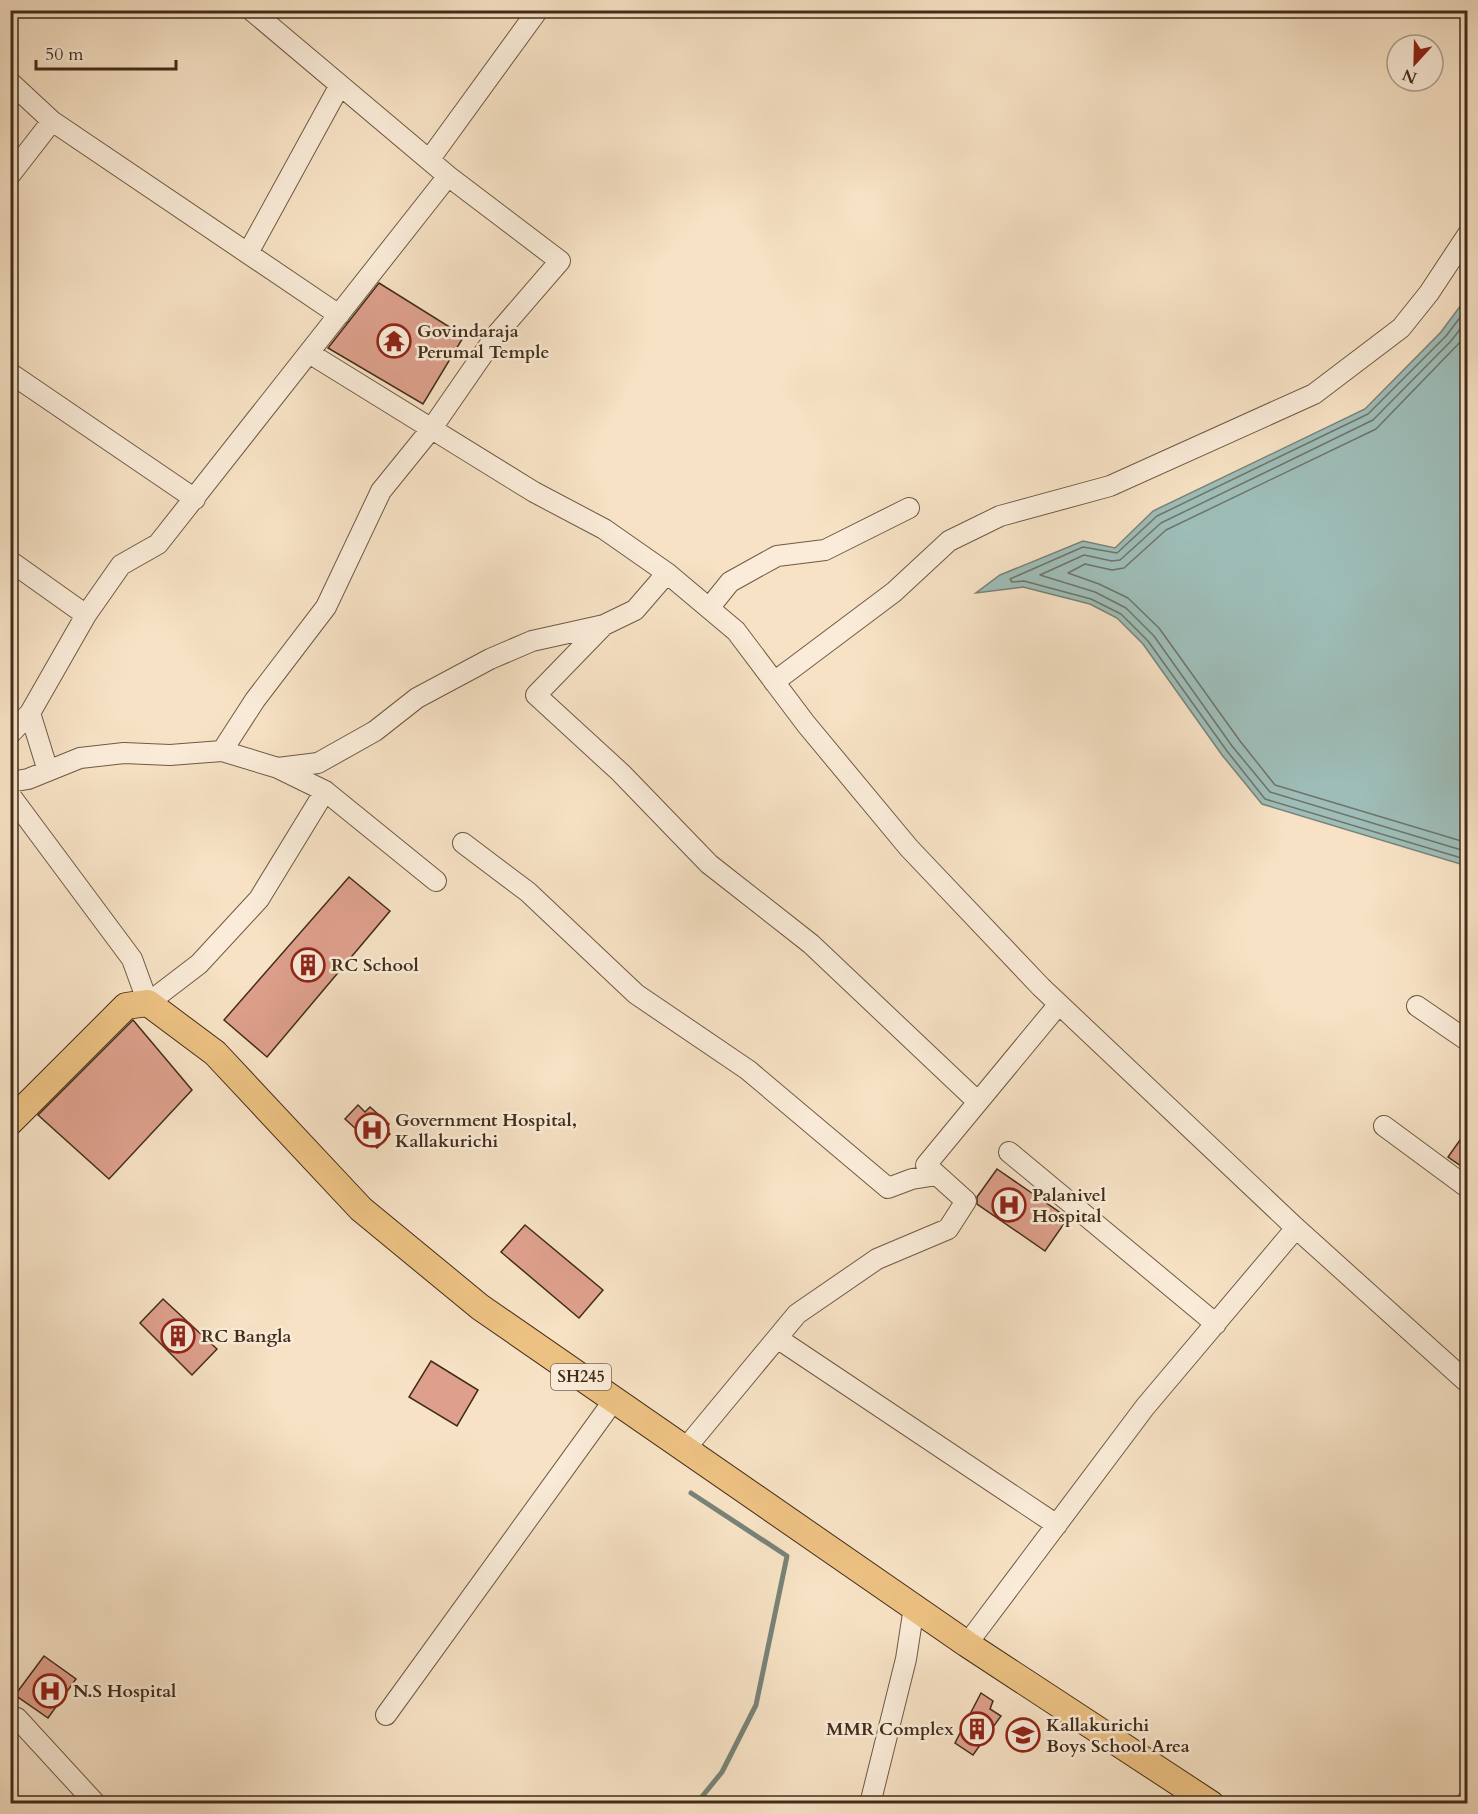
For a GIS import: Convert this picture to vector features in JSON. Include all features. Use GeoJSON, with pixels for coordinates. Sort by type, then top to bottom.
{"type":"FeatureCollection","features":[{"type":"Feature","properties":{"kind":"main road"},"geometry":{"type":"LineString","coordinates":[[10,1122],[126,1006],[148,1003]]}},
{"type":"Feature","properties":{"kind":"main road","name":"SH245"},"geometry":{"type":"LineString","coordinates":[[148,1003],[215,1053],[362,1209],[480,1307],[967,1644],[1211,1803]]}},
{"type":"Feature","properties":{"kind":"street"},"geometry":{"type":"LineString","coordinates":[[222,751],[255,700],[326,607],[381,491],[432,428],[497,334],[560,261],[448,176],[251,10]]}},
{"type":"Feature","properties":{"kind":"street"},"geometry":{"type":"LineString","coordinates":[[429,160],[538,10]]}},
{"type":"Feature","properties":{"kind":"street"},"geometry":{"type":"LineString","coordinates":[[10,82],[52,121],[339,315]]}},
{"type":"Feature","properties":{"kind":"street"},"geometry":{"type":"LineString","coordinates":[[248,253],[340,85]]}},
{"type":"Feature","properties":{"kind":"street"},"geometry":{"type":"LineString","coordinates":[[10,175],[52,121]]}},
{"type":"Feature","properties":{"kind":"street"},"geometry":{"type":"LineString","coordinates":[[10,734],[30,713],[86,615],[121,565],[158,544],[448,176]]}},
{"type":"Feature","properties":{"kind":"street"},"geometry":{"type":"LineString","coordinates":[[774,682],[894,592],[950,541],[1000,516],[1110,486],[1314,394],[1401,328],[1429,293],[1467,234]]}},
{"type":"Feature","properties":{"kind":"street"},"geometry":{"type":"LineString","coordinates":[[309,353],[534,492],[604,529],[667,573],[736,631],[774,682],[909,848],[1059,1004],[1296,1228],[1467,1383]]}},
{"type":"Feature","properties":{"kind":"street"},"geometry":{"type":"LineString","coordinates":[[10,373],[195,499]]}},
{"type":"Feature","properties":{"kind":"street"},"geometry":{"type":"LineString","coordinates":[[709,608],[730,582],[777,556],[825,550],[909,508]]}},
{"type":"Feature","properties":{"kind":"street"},"geometry":{"type":"LineString","coordinates":[[10,561],[86,615]]}},
{"type":"Feature","properties":{"kind":"street"},"geometry":{"type":"LineString","coordinates":[[278,768],[318,763],[375,731],[417,698],[490,659],[532,641],[604,625],[635,610],[667,573]]}},
{"type":"Feature","properties":{"kind":"street"},"geometry":{"type":"LineString","coordinates":[[604,625],[536,695],[621,773],[709,864],[811,944],[978,1102]]}},
{"type":"Feature","properties":{"kind":"street"},"geometry":{"type":"LineString","coordinates":[[30,713],[48,771]]}},
{"type":"Feature","properties":{"kind":"street"},"geometry":{"type":"LineString","coordinates":[[10,782],[28,779],[80,759],[124,753],[170,755],[222,751],[278,768],[325,791],[436,881]]}},
{"type":"Feature","properties":{"kind":"street"},"geometry":{"type":"LineString","coordinates":[[10,795],[132,959],[148,1003],[200,964],[259,899],[325,791]]}},
{"type":"Feature","properties":{"kind":"street"},"geometry":{"type":"LineString","coordinates":[[463,843],[528,892],[636,994],[748,1070],[888,1188],[912,1179],[937,1175]]}},
{"type":"Feature","properties":{"kind":"street"},"geometry":{"type":"LineString","coordinates":[[685,1449],[797,1314],[877,1259],[948,1229],[966,1201],[926,1165],[1059,1004]]}},
{"type":"Feature","properties":{"kind":"street"},"geometry":{"type":"LineString","coordinates":[[1417,1006],[1467,1041]]}},
{"type":"Feature","properties":{"kind":"street"},"geometry":{"type":"LineString","coordinates":[[1384,1126],[1467,1188]]}},
{"type":"Feature","properties":{"kind":"street"},"geometry":{"type":"LineString","coordinates":[[1009,1152],[1215,1324]]}},
{"type":"Feature","properties":{"kind":"street"},"geometry":{"type":"LineString","coordinates":[[967,1644],[1145,1407],[1296,1228]]}},
{"type":"Feature","properties":{"kind":"street"},"geometry":{"type":"LineString","coordinates":[[777,1338],[1057,1524]]}},
{"type":"Feature","properties":{"kind":"street"},"geometry":{"type":"LineString","coordinates":[[386,1715],[614,1400]]}},
{"type":"Feature","properties":{"kind":"street"},"geometry":{"type":"LineString","coordinates":[[870,1803],[906,1659],[914,1607]]}},
{"type":"Feature","properties":{"kind":"street"},"geometry":{"type":"LineString","coordinates":[[13,1719],[96,1803]]}},
{"type":"Feature","properties":{"kind":"water"},"geometry":{"type":"Polygon","coordinates":[[[1467,297],[1467,866],[1262,804],[1222,755],[1143,644],[1117,618],[1090,604],[1023,587],[976,593],[1000,575],[1083,541],[1115,548],[1153,511],[1365,409],[1441,332],[1467,297]]]}},
{"type":"Feature","properties":{"kind":"building","name":"Govindaraja Perumal Temple"},"geometry":{"type":"Polygon","coordinates":[[[379,283],[464,336],[423,404],[328,348],[379,283]]]}},
{"type":"Feature","properties":{"kind":"building","name":"RC School"},"geometry":{"type":"Polygon","coordinates":[[[349,877],[390,911],[267,1057],[224,1020],[349,877]]]}},
{"type":"Feature","properties":{"kind":"building"},"geometry":{"type":"Polygon","coordinates":[[[133,1020],[192,1090],[109,1179],[38,1115],[133,1020]]]}},
{"type":"Feature","properties":{"kind":"building"},"geometry":{"type":"Polygon","coordinates":[[[358,1105],[365,1112],[370,1107],[389,1124],[384,1129],[390,1134],[377,1148],[345,1119],[358,1105]]]}},
{"type":"Feature","properties":{"kind":"building"},"geometry":{"type":"Polygon","coordinates":[[[1467,1130],[1467,1170],[1448,1157],[1467,1130]]]}},
{"type":"Feature","properties":{"kind":"building"},"geometry":{"type":"Polygon","coordinates":[[[997,1169],[1068,1218],[1045,1251],[977,1204],[977,1197],[997,1169]]]}},
{"type":"Feature","properties":{"kind":"building"},"geometry":{"type":"Polygon","coordinates":[[[525,1225],[603,1290],[579,1318],[501,1252],[525,1225]]]}},
{"type":"Feature","properties":{"kind":"building","name":"RC Bangla"},"geometry":{"type":"Polygon","coordinates":[[[163,1299],[217,1349],[192,1375],[140,1323],[163,1299]]]}},
{"type":"Feature","properties":{"kind":"building"},"geometry":{"type":"Polygon","coordinates":[[[431,1361],[478,1390],[457,1426],[409,1397],[431,1361]]]}},
{"type":"Feature","properties":{"kind":"building"},"geometry":{"type":"Polygon","coordinates":[[[44,1656],[76,1679],[48,1718],[15,1695],[44,1656]]]}},
{"type":"Feature","properties":{"kind":"building","name":"MMR Complex"},"geometry":{"type":"Polygon","coordinates":[[[981,1693],[993,1701],[990,1709],[1001,1716],[973,1755],[955,1743],[981,1693]]]}},
{"type":"Feature","properties":{"kind":"waterway"},"geometry":{"type":"LineString","coordinates":[[691,1493],[787,1556],[756,1705],[722,1772],[696,1804]]}},
{"type":"Feature","properties":{"kind":"place","name":"Govindaraja Perumal Temple"},"geometry":{"type":"Point","coordinates":[394,341]}},
{"type":"Feature","properties":{"kind":"place","name":"RC School"},"geometry":{"type":"Point","coordinates":[308,965]}},
{"type":"Feature","properties":{"kind":"place","name":"Government Hospital, Kallakurichi"},"geometry":{"type":"Point","coordinates":[372,1130]}},
{"type":"Feature","properties":{"kind":"place","name":"Palanivel Hospital"},"geometry":{"type":"Point","coordinates":[1009,1205]}},
{"type":"Feature","properties":{"kind":"place","name":"RC Bangla"},"geometry":{"type":"Point","coordinates":[178,1336]}},
{"type":"Feature","properties":{"kind":"place","name":"N.S Hospital"},"geometry":{"type":"Point","coordinates":[50,1691]}},
{"type":"Feature","properties":{"kind":"place","name":"MMR Complex"},"geometry":{"type":"Point","coordinates":[977,1729]}},
{"type":"Feature","properties":{"kind":"place","name":"Kallakurichi Boys School Area"},"geometry":{"type":"Point","coordinates":[1023,1735]}}]}
